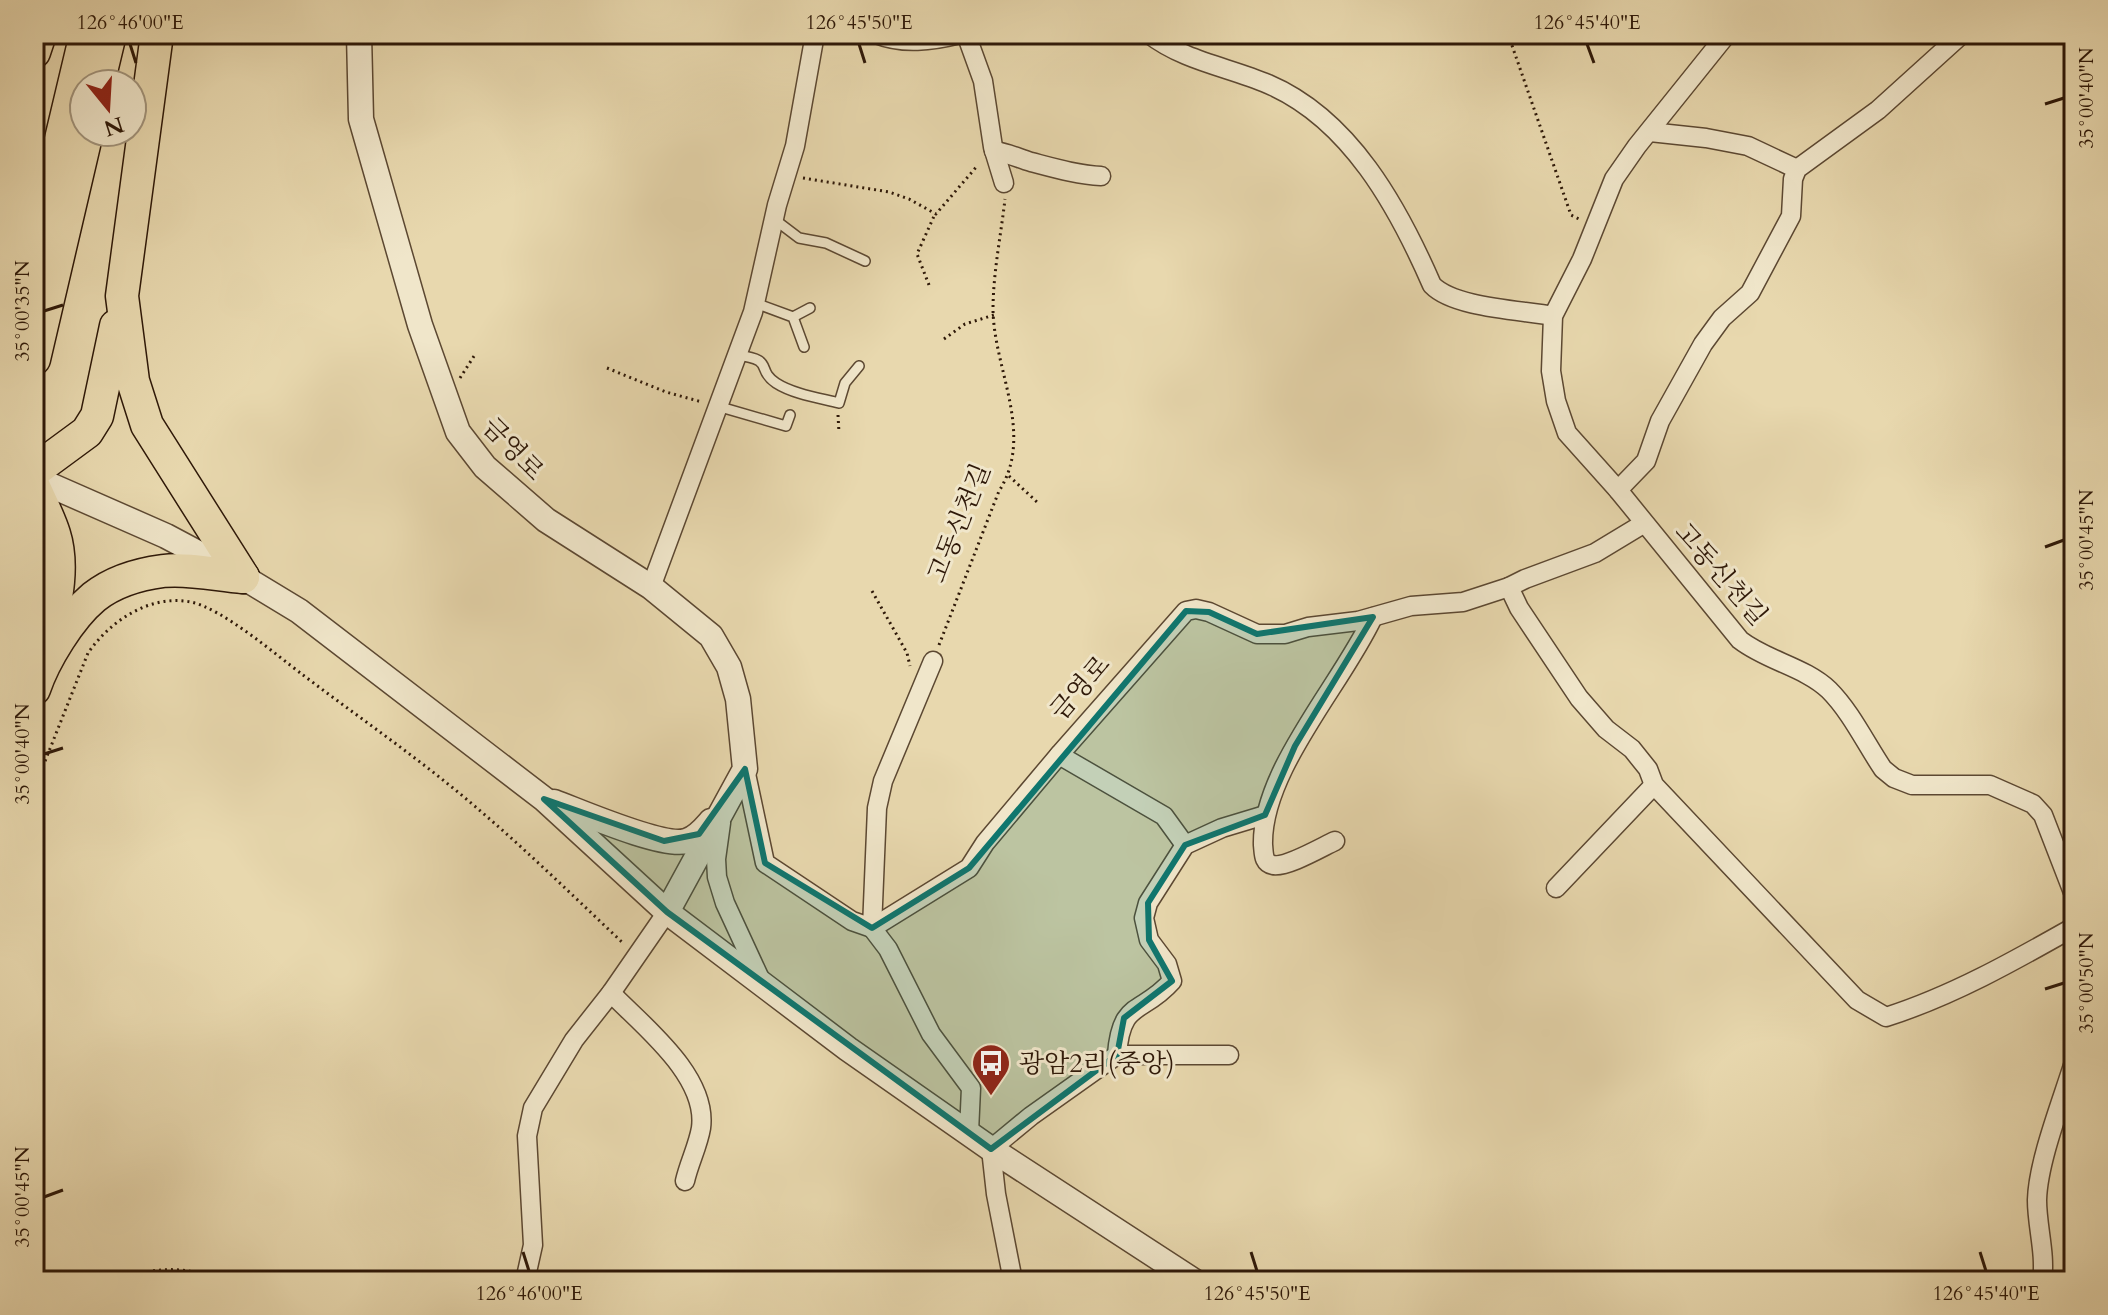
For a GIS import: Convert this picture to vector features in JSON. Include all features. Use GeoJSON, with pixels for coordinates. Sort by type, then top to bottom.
{"type":"FeatureCollection","features":[{"type":"Feature","properties":{"kind":"highway"},"geometry":{"type":"LineString","coordinates":[[34,52],[40,34]]}},
{"type":"Feature","properties":{"kind":"highway"},"geometry":{"type":"LineString","coordinates":[[34,253],[86,34]]}},
{"type":"Feature","properties":{"kind":"highway"},"geometry":{"type":"LineString","coordinates":[[102,68],[110,34]]}},
{"type":"Feature","properties":{"kind":"highway"},"geometry":{"type":"LineString","coordinates":[[34,471],[87,432],[97,416],[122,296],[157,34]]}},
{"type":"Feature","properties":{"kind":"highway"},"geometry":{"type":"LineString","coordinates":[[34,359],[83,148]]}},
{"type":"Feature","properties":{"kind":"highway"},"geometry":{"type":"LineString","coordinates":[[122,296],[133,381],[147,425],[243,577]]}},
{"type":"Feature","properties":{"kind":"highway"},"geometry":{"type":"LineString","coordinates":[[34,487],[55,535],[59,555],[59,573],[38,676]]}},
{"type":"Feature","properties":{"kind":"highway"},"geometry":{"type":"LineString","coordinates":[[38,676],[67,628],[94,597],[124,580],[166,571],[243,577]]}},
{"type":"Feature","properties":{"kind":"street","name":"금영로"},"geometry":{"type":"LineString","coordinates":[[359,34],[361,119],[416,311],[458,432],[485,467],[546,520],[651,587],[711,636],[729,667],[738,699],[745,769],[765,863],[852,921],[872,928],[969,868],[985,843],[1059,755],[1186,611],[1196,609],[1209,612],[1257,634],[1285,634],[1308,627],[1373,617]]}},
{"type":"Feature","properties":{"kind":"street"},"geometry":{"type":"LineString","coordinates":[[651,587],[755,303],[807,91],[815,34]]}},
{"type":"Feature","properties":{"kind":"street"},"geometry":{"type":"LineString","coordinates":[[876,34],[910,42],[960,34]]}},
{"type":"Feature","properties":{"kind":"street"},"geometry":{"type":"LineString","coordinates":[[966,34],[983,81],[994,151],[1004,183]]}},
{"type":"Feature","properties":{"kind":"street"},"geometry":{"type":"LineString","coordinates":[[1149,34],[1184,55],[1271,85],[1313,111],[1376,178],[1390,199],[1432,285],[1440,293],[1455,300],[1553,316]]}},
{"type":"Feature","properties":{"kind":"street","name":"고동신천길"},"geometry":{"type":"LineString","coordinates":[[1727,34],[1622,165],[1582,259],[1553,316],[1552,385],[1567,433],[1618,490],[1740,640],[1828,690],[1883,769],[1894,778],[1912,785],[1990,785],[2033,804],[2043,815],[2074,895]]}},
{"type":"Feature","properties":{"kind":"street"},"geometry":{"type":"LineString","coordinates":[[1618,490],[1646,461],[1660,421],[1703,344],[1722,318],[1750,293],[1791,216],[1793,179],[1797,169],[1878,110],[1962,34]]}},
{"type":"Feature","properties":{"kind":"street"},"geometry":{"type":"LineString","coordinates":[[1650,132],[1748,146],[1797,169]]}},
{"type":"Feature","properties":{"kind":"street"},"geometry":{"type":"LineString","coordinates":[[994,151],[1101,176]]}},
{"type":"Feature","properties":{"kind":"street"},"geometry":{"type":"LineString","coordinates":[[34,478],[166,536],[299,611],[544,799],[667,912],[848,1049],[991,1149],[1194,1281]]}},
{"type":"Feature","properties":{"kind":"street","name":"고동신천길"},"geometry":{"type":"LineString","coordinates":[[1373,617],[1411,606],[1463,602],[1509,587],[1595,553],[1643,524]]}},
{"type":"Feature","properties":{"kind":"street"},"geometry":{"type":"LineString","coordinates":[[1509,587],[1519,608],[1579,698],[1606,729],[1632,749],[1648,769],[1654,785],[1857,1000],[1886,1017],[1910,1009],[1992,973],[2074,927]]}},
{"type":"Feature","properties":{"kind":"street"},"geometry":{"type":"LineString","coordinates":[[1335,841],[1288,862],[1278,865],[1268,863],[1264,856],[1265,815],[1295,746],[1362,640],[1373,617]]}},
{"type":"Feature","properties":{"kind":"street"},"geometry":{"type":"LineString","coordinates":[[933,661],[883,781],[877,808],[872,928],[888,949],[931,1034],[971,1088],[969,1132]]}},
{"type":"Feature","properties":{"kind":"street"},"geometry":{"type":"LineString","coordinates":[[1059,755],[1164,816],[1185,845]]}},
{"type":"Feature","properties":{"kind":"street"},"geometry":{"type":"LineString","coordinates":[[525,1281],[533,1245],[527,1146],[533,1108],[557,1065],[667,912],[745,769]]}},
{"type":"Feature","properties":{"kind":"street"},"geometry":{"type":"LineString","coordinates":[[1556,888],[1654,785]]}},
{"type":"Feature","properties":{"kind":"street"},"geometry":{"type":"LineString","coordinates":[[544,799],[664,841],[686,841],[699,834],[724,808]]}},
{"type":"Feature","properties":{"kind":"street"},"geometry":{"type":"LineString","coordinates":[[724,808],[716,859],[717,877],[725,903],[762,983]]}},
{"type":"Feature","properties":{"kind":"street"},"geometry":{"type":"LineString","coordinates":[[1117,1055],[1118,1034],[1124,1018],[1172,981],[1167,964],[1149,940],[1144,918],[1148,903],[1185,845],[1222,828],[1265,815]]}},
{"type":"Feature","properties":{"kind":"street"},"geometry":{"type":"LineString","coordinates":[[611,993],[670,1052],[692,1086],[701,1115],[701,1128],[685,1181]]}},
{"type":"Feature","properties":{"kind":"street"},"geometry":{"type":"LineString","coordinates":[[991,1149],[1031,1116],[1117,1055],[1229,1055]]}},
{"type":"Feature","properties":{"kind":"street"},"geometry":{"type":"LineString","coordinates":[[2042,1281],[2037,1201],[2041,1169],[2074,1062]]}},
{"type":"Feature","properties":{"kind":"street"},"geometry":{"type":"LineString","coordinates":[[991,1149],[996,1194],[1013,1281]]}},
{"type":"Feature","properties":{"kind":"lane"},"geometry":{"type":"LineString","coordinates":[[774,219],[799,238],[826,243],[865,261]]}},
{"type":"Feature","properties":{"kind":"lane"},"geometry":{"type":"LineString","coordinates":[[755,303],[793,317],[810,308]]}},
{"type":"Feature","properties":{"kind":"lane"},"geometry":{"type":"LineString","coordinates":[[793,317],[804,347]]}},
{"type":"Feature","properties":{"kind":"lane"},"geometry":{"type":"LineString","coordinates":[[737,355],[757,357],[769,378],[779,386],[839,403],[845,383],[859,366]]}},
{"type":"Feature","properties":{"kind":"lane"},"geometry":{"type":"LineString","coordinates":[[717,406],[786,426],[790,415]]}},
{"type":"Feature","properties":{"kind":"path"},"geometry":{"type":"LineString","coordinates":[[1508,34],[1571,215],[1594,229]]}},
{"type":"Feature","properties":{"kind":"path"},"geometry":{"type":"LineString","coordinates":[[929,285],[917,254],[935,214],[984,157],[994,151]]}},
{"type":"Feature","properties":{"kind":"path"},"geometry":{"type":"LineString","coordinates":[[787,175],[889,192],[935,214]]}},
{"type":"Feature","properties":{"kind":"path","name":"고동신천길"},"geometry":{"type":"LineString","coordinates":[[933,661],[999,491],[1009,476],[1014,430],[995,339],[994,315],[1004,183]]}},
{"type":"Feature","properties":{"kind":"path"},"geometry":{"type":"LineString","coordinates":[[944,339],[965,324],[994,315]]}},
{"type":"Feature","properties":{"kind":"path"},"geometry":{"type":"LineString","coordinates":[[443,388],[460,379],[476,353]]}},
{"type":"Feature","properties":{"kind":"path"},"geometry":{"type":"LineString","coordinates":[[607,368],[666,392],[717,406]]}},
{"type":"Feature","properties":{"kind":"path"},"geometry":{"type":"LineString","coordinates":[[1009,476],[1037,502]]}},
{"type":"Feature","properties":{"kind":"path"},"geometry":{"type":"LineString","coordinates":[[872,591],[900,641]]}},
{"type":"Feature","properties":{"kind":"path"},"geometry":{"type":"LineString","coordinates":[[34,789],[88,653],[101,635],[142,608],[190,602],[208,608],[250,635],[453,788],[635,954]]}},
{"type":"Feature","properties":{"kind":"path"},"geometry":{"type":"LineString","coordinates":[[100,1281],[162,1269],[194,1270],[218,1281]]}},
{"type":"Feature","properties":{"kind":"highlighted area"},"geometry":{"type":"Polygon","coordinates":[[[1186,611],[1209,612],[1257,634],[1373,617],[1295,746],[1265,815],[1185,845],[1148,903],[1149,940],[1172,981],[1124,1018],[1117,1055],[991,1149],[667,912],[544,799],[664,841],[699,834],[745,769],[765,863],[872,928],[969,868],[1186,611]]]}},
{"type":"Feature","properties":{"kind":"place","name":"광암2리(중앙)"},"geometry":{"type":"Point","coordinates":[991,1097]}}]}
